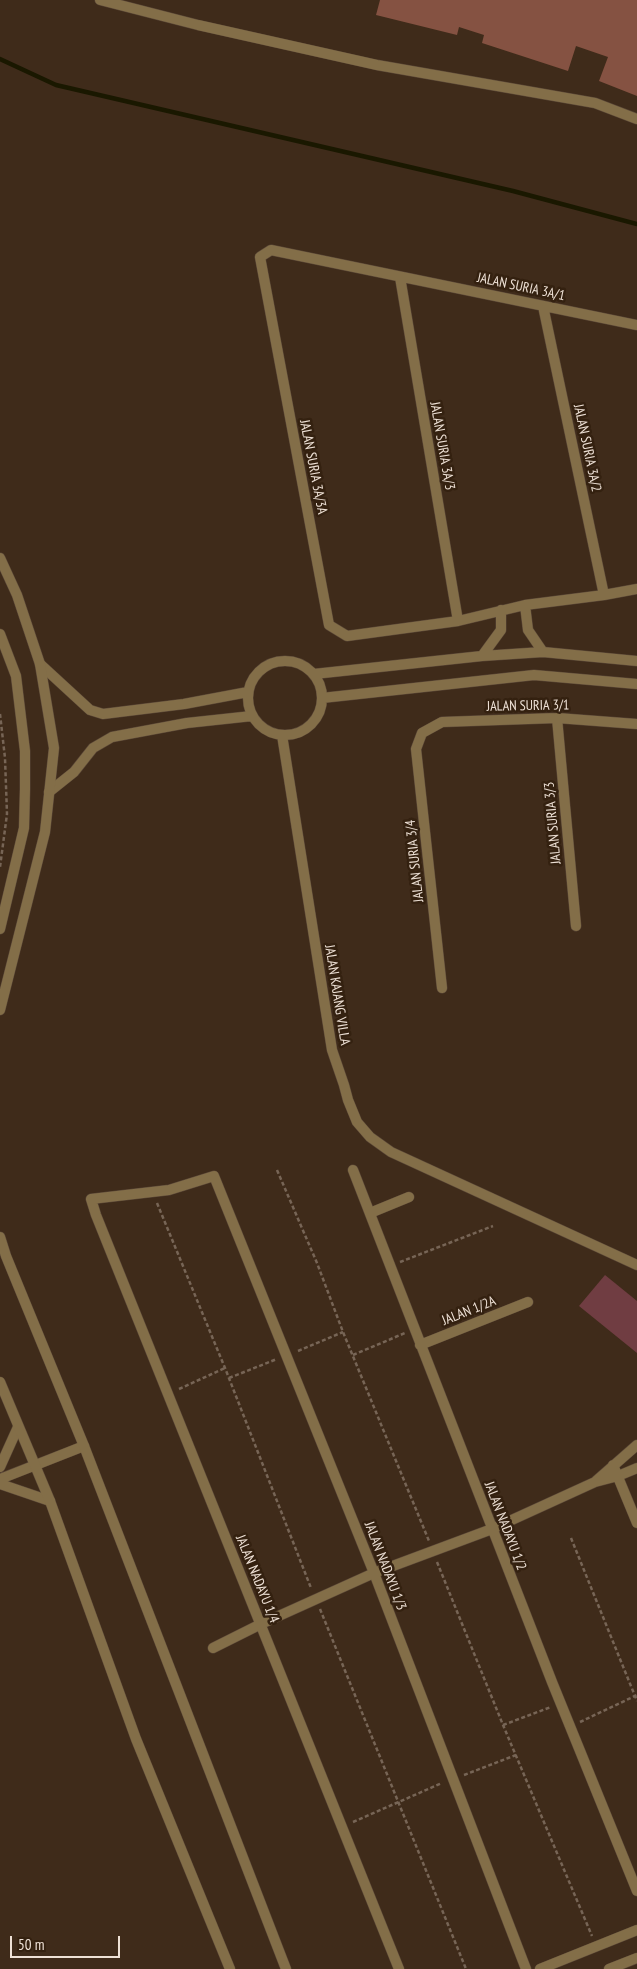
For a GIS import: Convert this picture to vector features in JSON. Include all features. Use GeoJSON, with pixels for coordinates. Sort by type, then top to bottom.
{"type":"FeatureCollection","features":[{"type":"Feature","properties":{"kind":"street"},"geometry":{"type":"LineString","coordinates":[[100,0],[198,25],[377,65],[595,103],[637,119]]}},
{"type":"Feature","properties":{"kind":"street","name":"JALAN SURIA 3A/3A"},"geometry":{"type":"LineString","coordinates":[[400,277],[271,250],[260,256],[328,625],[347,636],[458,621],[525,605]]}},
{"type":"Feature","properties":{"kind":"street","name":"JALAN SURIA 3A/1"},"geometry":{"type":"LineString","coordinates":[[400,277],[637,325]]}},
{"type":"Feature","properties":{"kind":"street","name":"JALAN SURIA 3A/3"},"geometry":{"type":"LineString","coordinates":[[400,277],[458,621]]}},
{"type":"Feature","properties":{"kind":"street","name":"JALAN SURIA 3A/2"},"geometry":{"type":"LineString","coordinates":[[543,306],[604,595]]}},
{"type":"Feature","properties":{"kind":"street"},"geometry":{"type":"LineString","coordinates":[[0,558],[17,595],[40,664],[54,745],[45,832],[0,1010]]}},
{"type":"Feature","properties":{"kind":"street"},"geometry":{"type":"LineString","coordinates":[[543,652],[528,630],[525,605],[604,595],[637,588]]}},
{"type":"Feature","properties":{"kind":"street"},"geometry":{"type":"LineString","coordinates":[[482,656],[501,630],[501,610]]}},
{"type":"Feature","properties":{"kind":"street"},"geometry":{"type":"LineString","coordinates":[[0,634],[16,676],[24,751],[25,789],[24,828],[0,929]]}},
{"type":"Feature","properties":{"kind":"street"},"geometry":{"type":"LineString","coordinates":[[314,674],[482,656],[543,652],[637,662]]}},
{"type":"Feature","properties":{"kind":"street"},"geometry":{"type":"LineString","coordinates":[[281,660],[293,661],[305,666],[314,674],[320,685],[322,698],[318,715],[306,729],[294,734],[282,735],[270,732],[260,726],[252,716],[248,705],[248,692],[252,680],[259,671],[269,664],[281,660]]}},
{"type":"Feature","properties":{"kind":"street"},"geometry":{"type":"LineString","coordinates":[[40,664],[90,710],[103,714],[184,704],[248,692]]}},
{"type":"Feature","properties":{"kind":"street"},"geometry":{"type":"LineString","coordinates":[[322,698],[534,675],[637,684]]}},
{"type":"Feature","properties":{"kind":"street"},"geometry":{"type":"LineString","coordinates":[[49,792],[74,772],[93,748],[112,737],[187,723],[252,716]]}},
{"type":"Feature","properties":{"kind":"street","name":"JALAN SURIA 3/1"},"geometry":{"type":"LineString","coordinates":[[422,733],[442,722],[557,718],[637,724]]}},
{"type":"Feature","properties":{"kind":"street","name":"JALAN SURIA 3/3"},"geometry":{"type":"LineString","coordinates":[[557,718],[576,926]]}},
{"type":"Feature","properties":{"kind":"street","name":"JALAN SURIA 3/4"},"geometry":{"type":"LineString","coordinates":[[422,733],[416,749],[442,988]]}},
{"type":"Feature","properties":{"kind":"street","name":"JALAN KAJANG VILLA"},"geometry":{"type":"LineString","coordinates":[[282,735],[332,1050],[357,1122],[370,1137],[391,1152],[637,1265]]}},
{"type":"Feature","properties":{"kind":"street","name":"JALAN NADAYU 1/2"},"geometry":{"type":"LineString","coordinates":[[353,1170],[560,1704],[637,1890]]}},
{"type":"Feature","properties":{"kind":"street","name":"JALAN NADAYU 1/3"},"geometry":{"type":"LineString","coordinates":[[153,1193],[214,1176],[374,1573],[526,1969]]}},
{"type":"Feature","properties":{"kind":"street","name":"JALAN NADAYU 1/4"},"geometry":{"type":"LineString","coordinates":[[153,1193],[91,1199],[399,1969]]}},
{"type":"Feature","properties":{"kind":"street"},"geometry":{"type":"LineString","coordinates":[[370,1213],[409,1197]]}},
{"type":"Feature","properties":{"kind":"street"},"geometry":{"type":"LineString","coordinates":[[0,1237],[37,1334],[84,1446],[286,1969]]}},
{"type":"Feature","properties":{"kind":"street","name":"JALAN 1/2A"},"geometry":{"type":"LineString","coordinates":[[420,1345],[528,1302]]}},
{"type":"Feature","properties":{"kind":"street"},"geometry":{"type":"LineString","coordinates":[[0,1382],[50,1501],[136,1740],[230,1969]]}},
{"type":"Feature","properties":{"kind":"street"},"geometry":{"type":"LineString","coordinates":[[0,1467],[18,1427]]}},
{"type":"Feature","properties":{"kind":"street"},"geometry":{"type":"LineString","coordinates":[[595,1482],[613,1464],[637,1445]]}},
{"type":"Feature","properties":{"kind":"street"},"geometry":{"type":"LineString","coordinates":[[0,1479],[84,1446]]}},
{"type":"Feature","properties":{"kind":"street"},"geometry":{"type":"LineString","coordinates":[[613,1464],[637,1523]]}},
{"type":"Feature","properties":{"kind":"street"},"geometry":{"type":"LineString","coordinates":[[213,1648],[260,1624],[374,1573],[492,1530],[595,1482],[618,1476],[637,1468]]}},
{"type":"Feature","properties":{"kind":"street"},"geometry":{"type":"LineString","coordinates":[[0,1484],[50,1501]]}},
{"type":"Feature","properties":{"kind":"street"},"geometry":{"type":"LineString","coordinates":[[540,1969],[637,1930]]}},
{"type":"Feature","properties":{"kind":"street"},"geometry":{"type":"LineString","coordinates":[[609,1969],[637,1958]]}},
{"type":"Feature","properties":{"kind":"path"},"geometry":{"type":"LineString","coordinates":[[0,714],[5,758],[7,814],[0,866]]}},
{"type":"Feature","properties":{"kind":"path"},"geometry":{"type":"LineString","coordinates":[[277,1170],[503,1725],[596,1946]]}},
{"type":"Feature","properties":{"kind":"path"},"geometry":{"type":"LineString","coordinates":[[153,1193],[226,1368],[397,1803],[466,1969]]}},
{"type":"Feature","properties":{"kind":"path"},"geometry":{"type":"LineString","coordinates":[[390,1266],[493,1226]]}},
{"type":"Feature","properties":{"kind":"path"},"geometry":{"type":"LineString","coordinates":[[353,1355],[414,1329]]}},
{"type":"Feature","properties":{"kind":"path"},"geometry":{"type":"LineString","coordinates":[[168,1394],[226,1368]]}},
{"type":"Feature","properties":{"kind":"path"},"geometry":{"type":"LineString","coordinates":[[571,1538],[637,1701]]}},
{"type":"Feature","properties":{"kind":"path"},"geometry":{"type":"LineString","coordinates":[[570,1727],[636,1696]]}},
{"type":"Feature","properties":{"kind":"path"},"geometry":{"type":"LineString","coordinates":[[503,1725],[560,1704]]}},
{"type":"Feature","properties":{"kind":"path"},"geometry":{"type":"LineString","coordinates":[[342,1826],[452,1779],[516,1755]]}},
{"type":"Feature","properties":{"kind":"shaded area"},"geometry":{"type":"Polygon","coordinates":[[[605,1275],[637,1301],[637,1353],[579,1306],[605,1275]]]}},
{"type":"Feature","properties":{"kind":"building"},"geometry":{"type":"Polygon","coordinates":[[[380,0],[637,0],[637,96],[599,81],[608,57],[576,46],[568,71],[482,43],[484,35],[459,27],[457,35],[376,15],[380,0]]]}},
{"type":"Feature","properties":{"kind":"waterway"},"geometry":{"type":"LineString","coordinates":[[0,59],[56,85],[513,191],[637,224]]}}]}
